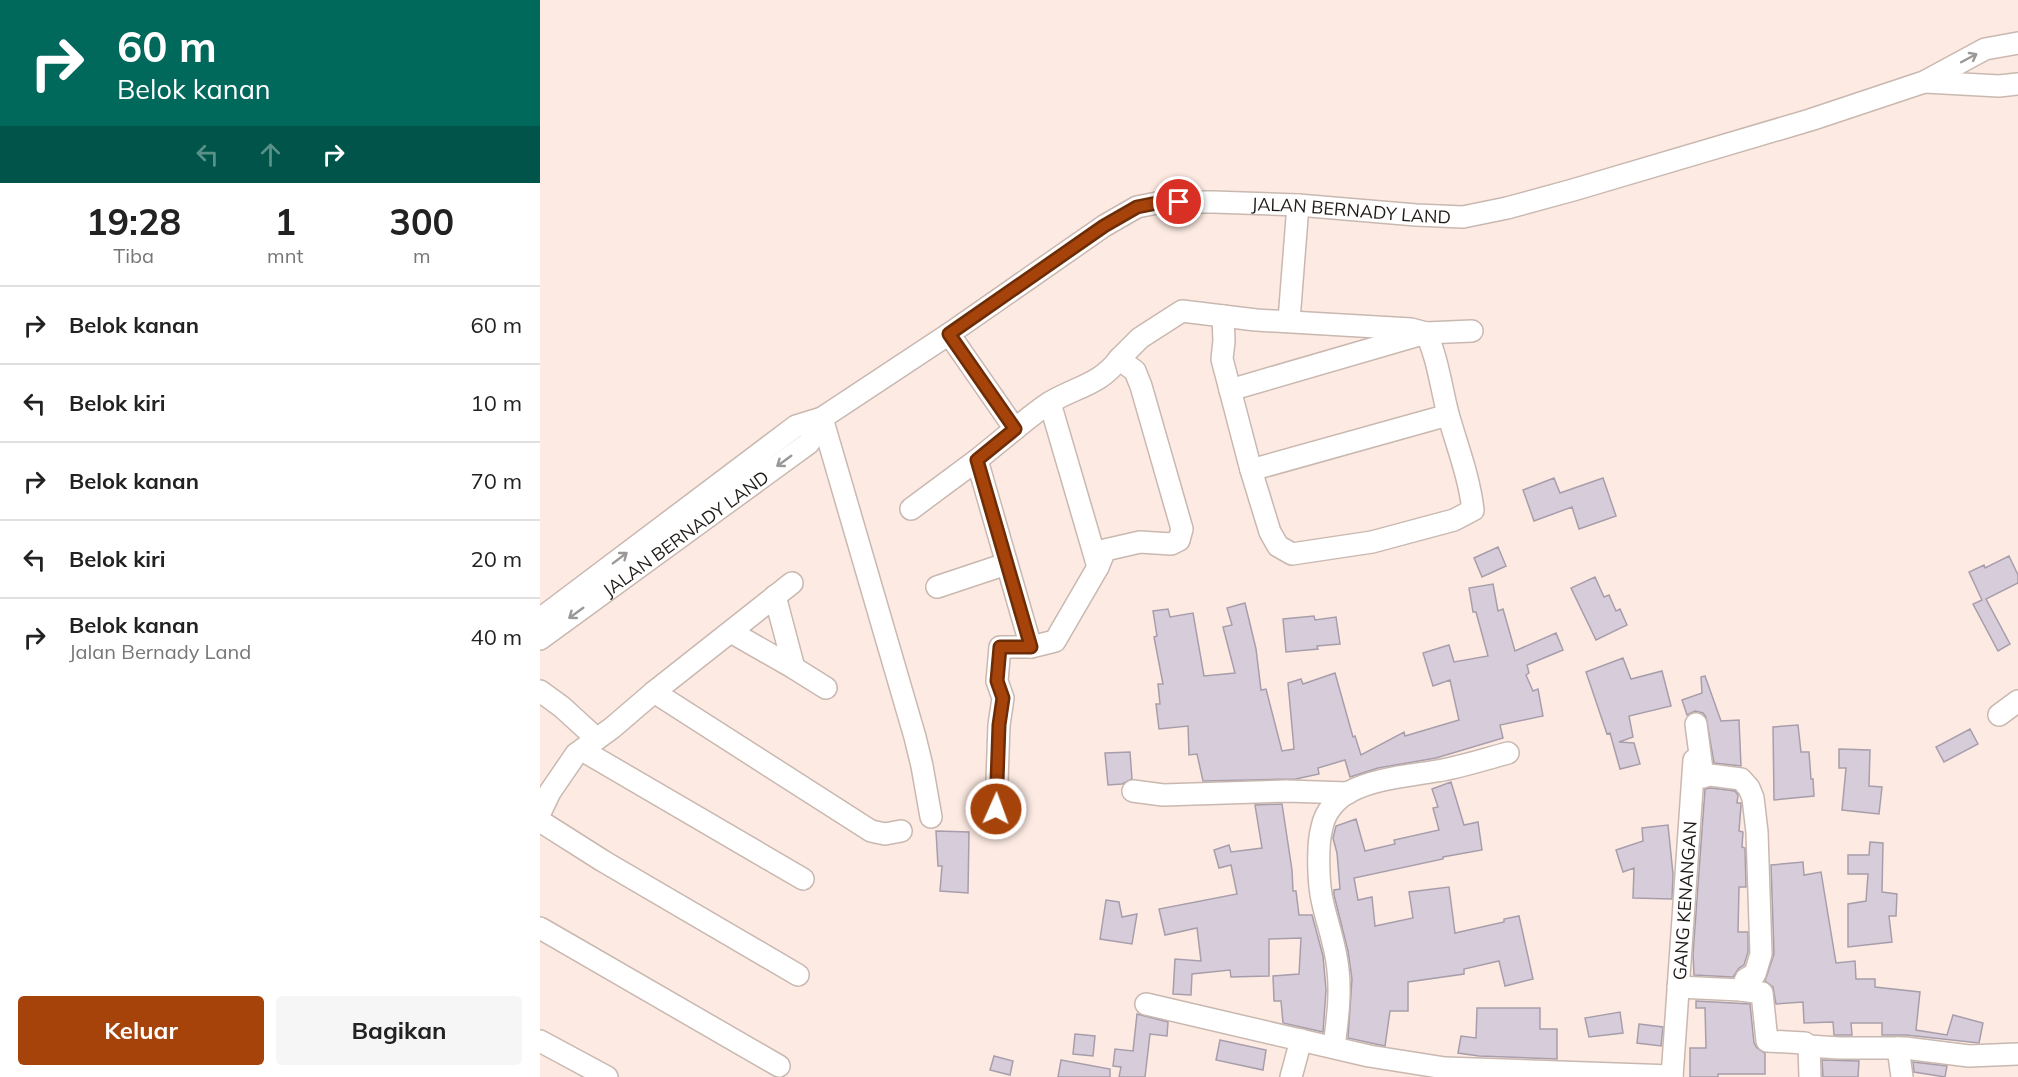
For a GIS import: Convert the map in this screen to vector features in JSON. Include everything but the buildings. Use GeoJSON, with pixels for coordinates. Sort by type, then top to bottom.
{"type":"FeatureCollection","features":[{"type":"Feature","properties":{"kind":"street","name":"JALAN BERNADY LAND"},"geometry":{"type":"LineString","coordinates":[[540,619],[796,426],[822,418],[949,334],[1104,226],[1137,207],[1162,202],[1299,205],[1463,217],[1507,208],[1618,177],[1810,120],[1924,82],[1985,49],[2018,43]]}},
{"type":"Feature","properties":{"kind":"street","name":"JALAN BERNADY LAND"},"geometry":{"type":"LineString","coordinates":[[1924,82],[1999,86],[2018,84]]}},
{"type":"Feature","properties":{"kind":"street"},"geometry":{"type":"LineString","coordinates":[[1289,320],[1299,205]]}},
{"type":"Feature","properties":{"kind":"street"},"geometry":{"type":"LineString","coordinates":[[911,509],[1050,403],[1097,381],[1110,371],[1140,338],[1182,311],[1256,320],[1289,320],[1411,329],[1426,333]]}},
{"type":"Feature","properties":{"kind":"street"},"geometry":{"type":"LineString","coordinates":[[1223,316],[1222,359],[1251,470],[1270,532],[1278,546],[1292,554],[1372,542],[1454,520],[1473,510],[1468,480],[1448,415],[1435,354],[1426,333]]}},
{"type":"Feature","properties":{"kind":"street"},"geometry":{"type":"LineString","coordinates":[[1230,390],[1426,333],[1472,331]]}},
{"type":"Feature","properties":{"kind":"street"},"geometry":{"type":"LineString","coordinates":[[949,334],[1015,429]]}},
{"type":"Feature","properties":{"kind":"street"},"geometry":{"type":"LineString","coordinates":[[996,809],[999,725],[1003,698],[997,681],[1000,647],[1031,647],[1055,641],[1098,567],[1105,550],[1140,542],[1171,544],[1179,540],[1182,529],[1141,386],[1135,371],[1119,359]]}},
{"type":"Feature","properties":{"kind":"street"},"geometry":{"type":"LineString","coordinates":[[1050,403],[1098,567]]}},
{"type":"Feature","properties":{"kind":"street"},"geometry":{"type":"LineString","coordinates":[[1251,470],[1448,415]]}},
{"type":"Feature","properties":{"kind":"street","name":"JALAN BERNADY LAND"},"geometry":{"type":"LineString","coordinates":[[540,639],[809,443],[822,418]]}},
{"type":"Feature","properties":{"kind":"street"},"geometry":{"type":"LineString","coordinates":[[822,418],[915,738],[931,817]]}},
{"type":"Feature","properties":{"kind":"street"},"geometry":{"type":"LineString","coordinates":[[977,460],[1031,647]]}},
{"type":"Feature","properties":{"kind":"street"},"geometry":{"type":"LineString","coordinates":[[937,587],[1006,564]]}},
{"type":"Feature","properties":{"kind":"street"},"geometry":{"type":"LineString","coordinates":[[540,813],[566,767],[589,745],[792,583]]}},
{"type":"Feature","properties":{"kind":"street"},"geometry":{"type":"LineString","coordinates":[[775,596],[794,668]]}},
{"type":"Feature","properties":{"kind":"street"},"geometry":{"type":"LineString","coordinates":[[731,632],[826,688]]}},
{"type":"Feature","properties":{"kind":"street"},"geometry":{"type":"LineString","coordinates":[[540,691],[562,707],[589,745],[803,879]]}},
{"type":"Feature","properties":{"kind":"street"},"geometry":{"type":"LineString","coordinates":[[654,692],[871,831],[885,834],[901,831]]}},
{"type":"Feature","properties":{"kind":"street"},"geometry":{"type":"LineString","coordinates":[[1999,715],[2018,701]]}},
{"type":"Feature","properties":{"kind":"street","name":"GANG KENANGAN"},"geometry":{"type":"LineString","coordinates":[[1672,1076],[1696,724],[1703,777],[1710,775],[1741,779],[1749,788],[1753,798],[1757,832],[1761,954],[1755,974],[1746,980],[1741,990]]}},
{"type":"Feature","properties":{"kind":"street"},"geometry":{"type":"LineString","coordinates":[[1334,1047],[1339,1004],[1338,971],[1334,940],[1322,902],[1320,858],[1322,826],[1332,804],[1367,784],[1439,771],[1508,753]]}},
{"type":"Feature","properties":{"kind":"street"},"geometry":{"type":"LineString","coordinates":[[1132,791],[1163,795],[1286,791],[1348,793]]}},
{"type":"Feature","properties":{"kind":"street"},"geometry":{"type":"LineString","coordinates":[[540,821],[603,861],[798,975]]}},
{"type":"Feature","properties":{"kind":"street"},"geometry":{"type":"LineString","coordinates":[[540,928],[779,1065]]}},
{"type":"Feature","properties":{"kind":"street"},"geometry":{"type":"LineString","coordinates":[[1678,987],[1762,993],[1767,1041],[1839,1048],[1898,1048],[1969,1056],[2018,1054]]}},
{"type":"Feature","properties":{"kind":"street"},"geometry":{"type":"LineString","coordinates":[[1146,1004],[1301,1040],[1445,1068],[1581,1075],[1672,1076]]}},
{"type":"Feature","properties":{"kind":"street"},"geometry":{"type":"LineString","coordinates":[[1291,1077],[1301,1040]]}},
{"type":"Feature","properties":{"kind":"street"},"geometry":{"type":"LineString","coordinates":[[540,1041],[608,1077]]}},
{"type":"Feature","properties":{"kind":"street"},"geometry":{"type":"LineString","coordinates":[[1809,1046],[1810,1077]]}},
{"type":"Feature","properties":{"kind":"street"},"geometry":{"type":"LineString","coordinates":[[1898,1048],[1902,1077]]}},
{"type":"Feature","properties":{"kind":"route"},"geometry":{"type":"LineString","coordinates":[[996,809],[999,725],[1003,698],[997,681],[1000,647],[1031,647],[977,460],[1015,429],[949,334],[1104,226],[1137,207],[1162,202],[1179,202]]}}]}
